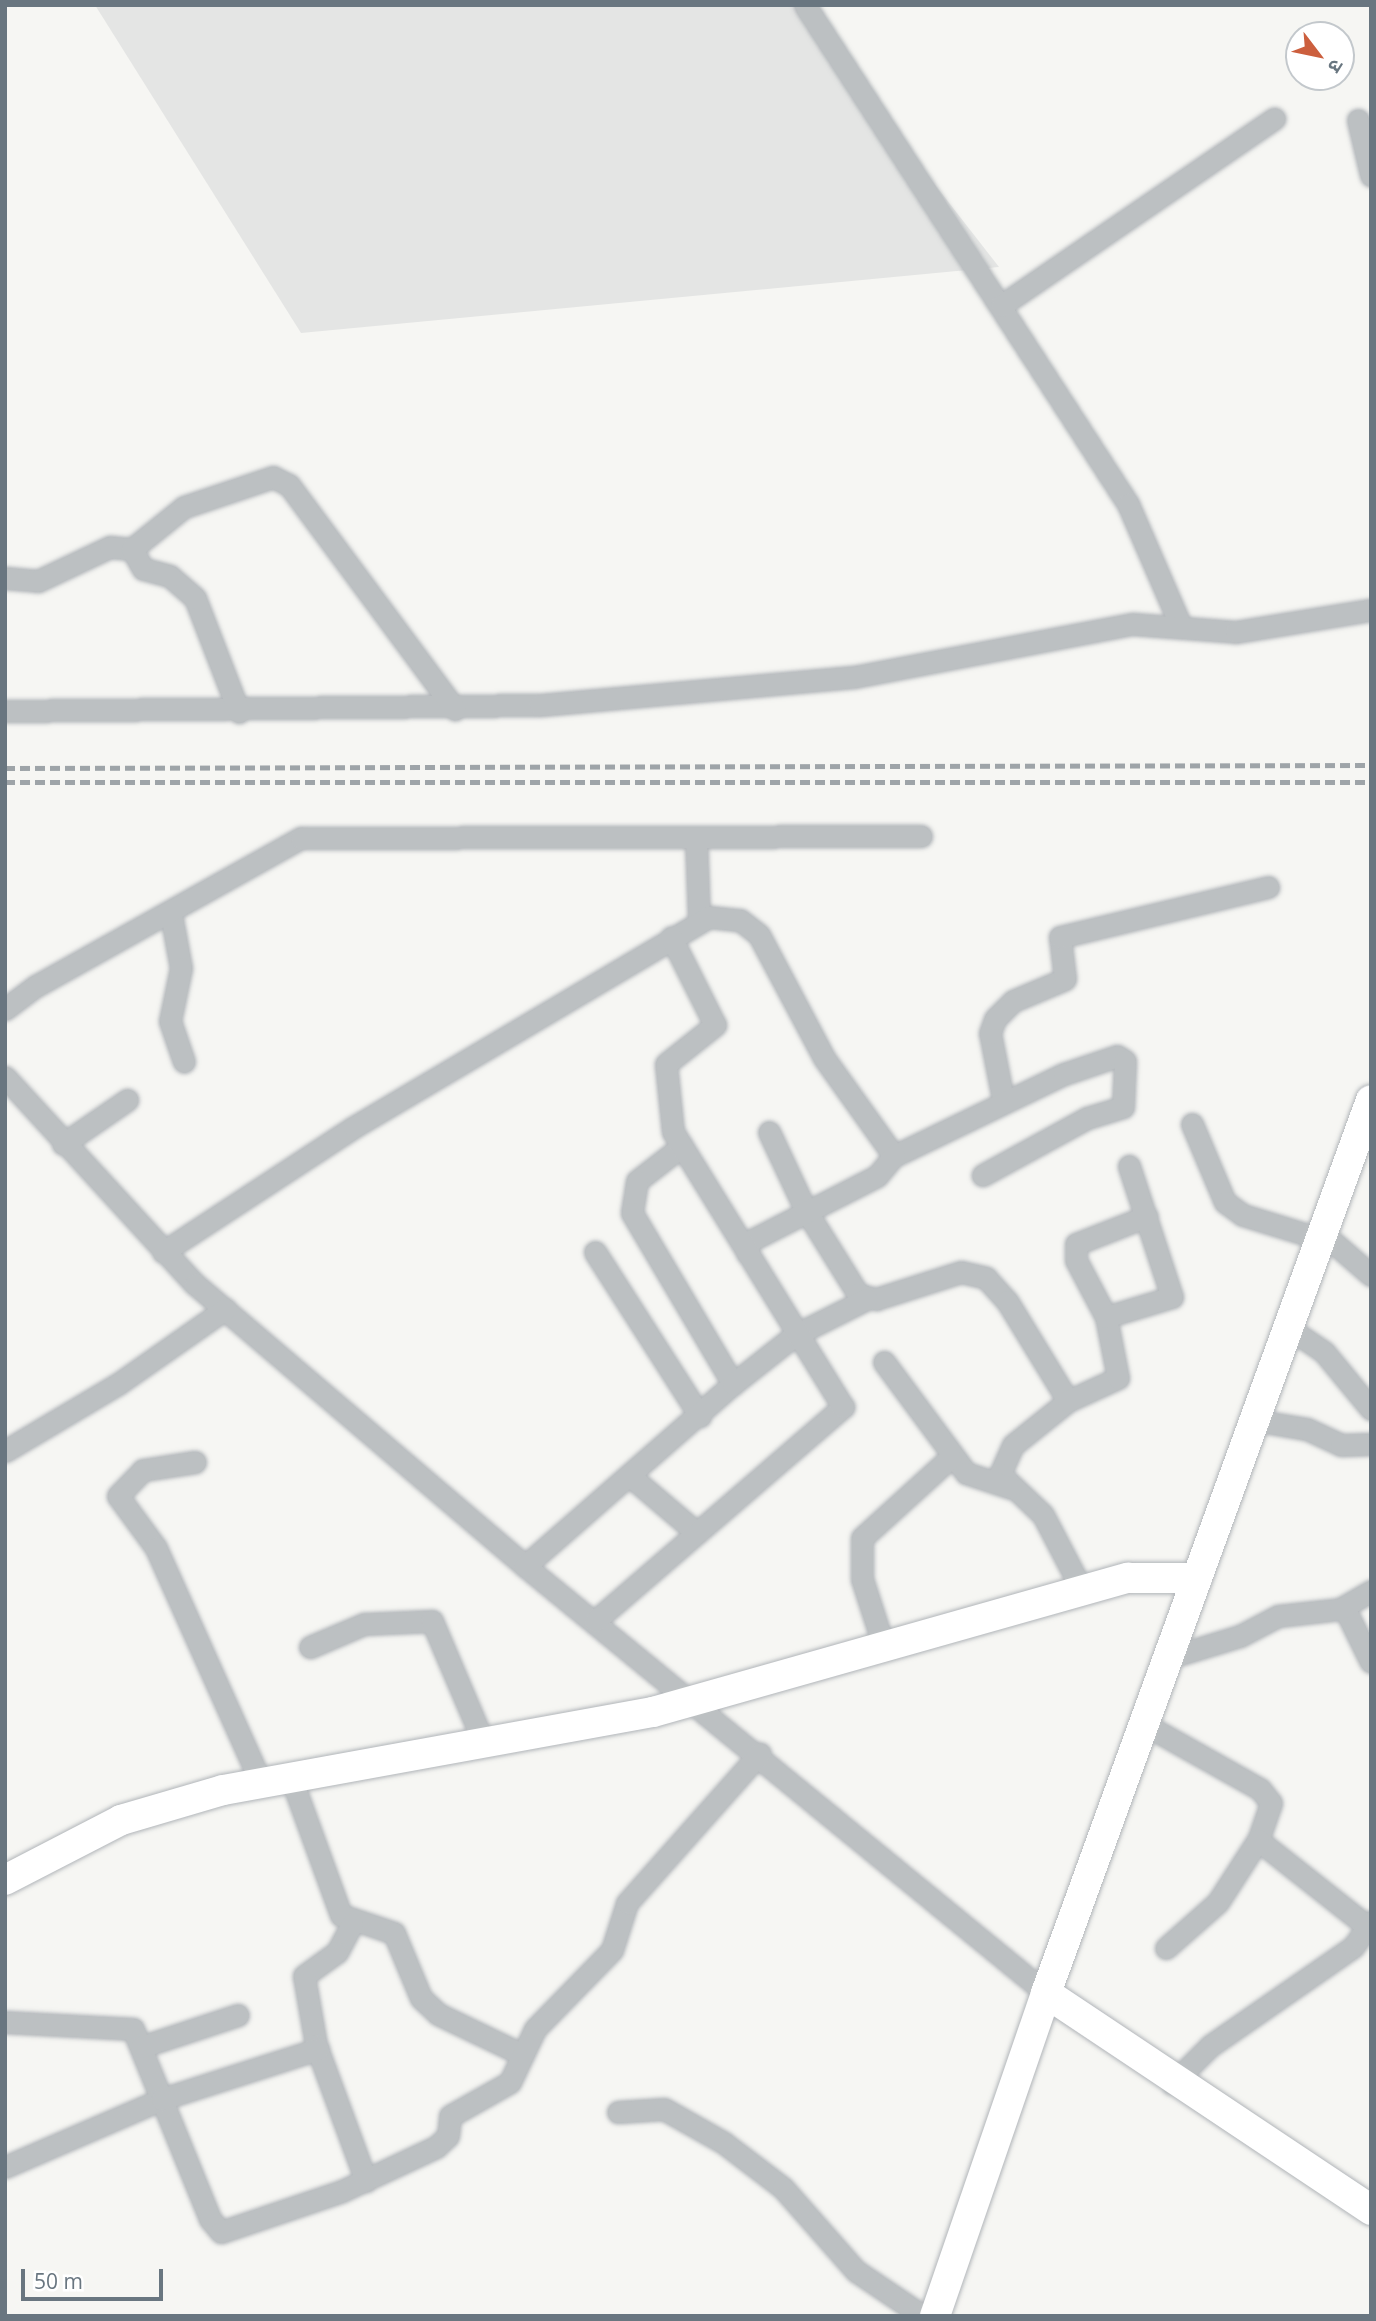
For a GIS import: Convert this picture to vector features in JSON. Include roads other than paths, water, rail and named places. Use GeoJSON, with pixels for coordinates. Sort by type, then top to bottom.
{"type":"FeatureCollection","features":[{"type":"Feature","properties":{"kind":"street"},"geometry":{"type":"LineString","coordinates":[[805,5],[1129,504],[1180,624]]}},
{"type":"Feature","properties":{"kind":"street"},"geometry":{"type":"LineString","coordinates":[[1002,305],[1274,119]]}},
{"type":"Feature","properties":{"kind":"street"},"geometry":{"type":"LineString","coordinates":[[1358,120],[1371,175]]}},
{"type":"Feature","properties":{"kind":"street"},"geometry":{"type":"LineString","coordinates":[[5,578],[38,581],[110,547],[132,549],[184,507],[258,480],[282,479],[456,709]]}},
{"type":"Feature","properties":{"kind":"street"},"geometry":{"type":"LineString","coordinates":[[132,549],[143,569],[170,576],[195,598],[239,712]]}},
{"type":"Feature","properties":{"kind":"street"},"geometry":{"type":"LineString","coordinates":[[5,710],[239,712],[456,709],[854,677],[1133,624],[1180,624],[1236,632],[1371,610]]}},
{"type":"Feature","properties":{"kind":"street"},"geometry":{"type":"LineString","coordinates":[[5,1009],[36,986],[171,914],[302,838],[920,836]]}},
{"type":"Feature","properties":{"kind":"street"},"geometry":{"type":"LineString","coordinates":[[696,838],[699,920]]}},
{"type":"Feature","properties":{"kind":"street"},"geometry":{"type":"LineString","coordinates":[[1003,1099],[990,1033],[995,1019],[1013,1001],[1065,979],[1060,937],[1268,887]]}},
{"type":"Feature","properties":{"kind":"street"},"geometry":{"type":"LineString","coordinates":[[171,914],[181,968],[170,1021],[184,1062]]}},
{"type":"Feature","properties":{"kind":"street"},"geometry":{"type":"LineString","coordinates":[[163,1252],[354,1127],[699,920],[740,920],[759,935],[824,1058],[894,1156]]}},
{"type":"Feature","properties":{"kind":"street"},"geometry":{"type":"LineString","coordinates":[[595,1621],[841,1413],[842,1403],[795,1335],[671,1124],[666,1064],[675,1052],[710,1034],[715,1019],[671,937]]}},
{"type":"Feature","properties":{"kind":"street"},"geometry":{"type":"LineString","coordinates":[[747,1253],[750,1241],[804,1209],[877,1176],[894,1156],[1003,1099],[1117,1056],[1125,1061],[1123,1107],[1087,1118],[984,1175]]}},
{"type":"Feature","properties":{"kind":"street"},"geometry":{"type":"LineString","coordinates":[[5,1077],[163,1252],[225,1309],[525,1566],[760,1753],[1045,1993],[1172,2084],[1371,2210]]}},
{"type":"Feature","properties":{"kind":"street"},"geometry":{"type":"LineString","coordinates":[[63,1144],[127,1100]]}},
{"type":"Feature","properties":{"kind":"street"},"geometry":{"type":"LineString","coordinates":[[935,2316],[1045,1993],[1371,1100]]}},
{"type":"Feature","properties":{"kind":"street"},"geometry":{"type":"LineString","coordinates":[[1192,1125],[1224,1202],[1243,1215],[1342,1247],[1371,1275]]}},
{"type":"Feature","properties":{"kind":"street"},"geometry":{"type":"LineString","coordinates":[[769,1132],[804,1209],[835,1263],[867,1299]]}},
{"type":"Feature","properties":{"kind":"street"},"geometry":{"type":"LineString","coordinates":[[682,1146],[637,1181],[632,1213],[733,1384]]}},
{"type":"Feature","properties":{"kind":"street"},"geometry":{"type":"LineString","coordinates":[[1105,1317],[1172,1297],[1129,1166]]}},
{"type":"Feature","properties":{"kind":"street"},"geometry":{"type":"LineString","coordinates":[[1082,1590],[1042,1515],[1011,1488],[1000,1474],[1006,1455],[1068,1401],[1118,1378],[1105,1317],[1076,1260],[1076,1244],[1147,1216]]}},
{"type":"Feature","properties":{"kind":"street"},"geometry":{"type":"LineString","coordinates":[[595,1252],[700,1416]]}},
{"type":"Feature","properties":{"kind":"street"},"geometry":{"type":"LineString","coordinates":[[525,1566],[700,1416],[733,1384],[795,1335],[867,1299],[946,1274],[986,1278],[1007,1301],[1068,1401]]}},
{"type":"Feature","properties":{"kind":"street"},"geometry":{"type":"LineString","coordinates":[[5,1451],[118,1384],[225,1309]]}},
{"type":"Feature","properties":{"kind":"street"},"geometry":{"type":"LineString","coordinates":[[1287,1327],[1324,1352],[1371,1409]]}},
{"type":"Feature","properties":{"kind":"street"},"geometry":{"type":"LineString","coordinates":[[884,1362],[951,1457],[974,1479],[1011,1488]]}},
{"type":"Feature","properties":{"kind":"street"},"geometry":{"type":"LineString","coordinates":[[1253,1420],[1307,1429],[1341,1445],[1371,1444]]}},
{"type":"Feature","properties":{"kind":"street"},"geometry":{"type":"LineString","coordinates":[[883,1644],[862,1579],[862,1538],[951,1457]]}},
{"type":"Feature","properties":{"kind":"street"},"geometry":{"type":"LineString","coordinates":[[195,1462],[143,1470],[118,1496],[156,1548],[260,1781]]}},
{"type":"Feature","properties":{"kind":"street"},"geometry":{"type":"LineString","coordinates":[[630,1476],[697,1533]]}},
{"type":"Feature","properties":{"kind":"street"},"geometry":{"type":"LineString","coordinates":[[5,1880],[134,1815],[260,1781],[692,1700],[1082,1590],[1152,1575],[1197,1578]]}},
{"type":"Feature","properties":{"kind":"street"},"geometry":{"type":"LineString","coordinates":[[1168,1658],[1240,1636],[1278,1616],[1344,1607],[1371,1591]]}},
{"type":"Feature","properties":{"kind":"street"},"geometry":{"type":"LineString","coordinates":[[1344,1607],[1371,1662]]}},
{"type":"Feature","properties":{"kind":"street"},"geometry":{"type":"LineString","coordinates":[[310,1647],[364,1624],[432,1622],[482,1739]]}},
{"type":"Feature","properties":{"kind":"street"},"geometry":{"type":"LineString","coordinates":[[1144,1724],[1219,1761],[1268,1797],[1258,1840],[1218,1902],[1166,1948]]}},
{"type":"Feature","properties":{"kind":"street"},"geometry":{"type":"LineString","coordinates":[[6,2023],[120,2025],[133,2029],[210,2220],[221,2232],[366,2181],[446,2141],[450,2116],[510,2082],[521,2054],[545,2018],[601,1966],[627,1902],[760,1753]]}},
{"type":"Feature","properties":{"kind":"street"},"geometry":{"type":"LineString","coordinates":[[290,1775],[321,1871],[341,1915],[352,1924],[376,1922],[394,1933],[421,1998],[438,2014],[521,2054]]}},
{"type":"Feature","properties":{"kind":"street"},"geometry":{"type":"LineString","coordinates":[[1172,2084],[1210,2046],[1353,1947],[1369,1924],[1258,1840]]}},
{"type":"Feature","properties":{"kind":"street"},"geometry":{"type":"LineString","coordinates":[[352,1924],[337,1952],[304,1976],[318,2049],[366,2181]]}},
{"type":"Feature","properties":{"kind":"street"},"geometry":{"type":"LineString","coordinates":[[141,2047],[238,2015]]}},
{"type":"Feature","properties":{"kind":"street"},"geometry":{"type":"LineString","coordinates":[[5,2167],[162,2099],[318,2049]]}},
{"type":"Feature","properties":{"kind":"street"},"geometry":{"type":"LineString","coordinates":[[618,2112],[664,2109],[724,2143],[783,2188],[878,2290],[923,2316]]}},
{"type":"Feature","properties":{"kind":"railway"},"geometry":{"type":"LineString","coordinates":[[5,768],[1371,765]]}},
{"type":"Feature","properties":{"kind":"railway"},"geometry":{"type":"LineString","coordinates":[[5,782],[1371,782]]}}]}
